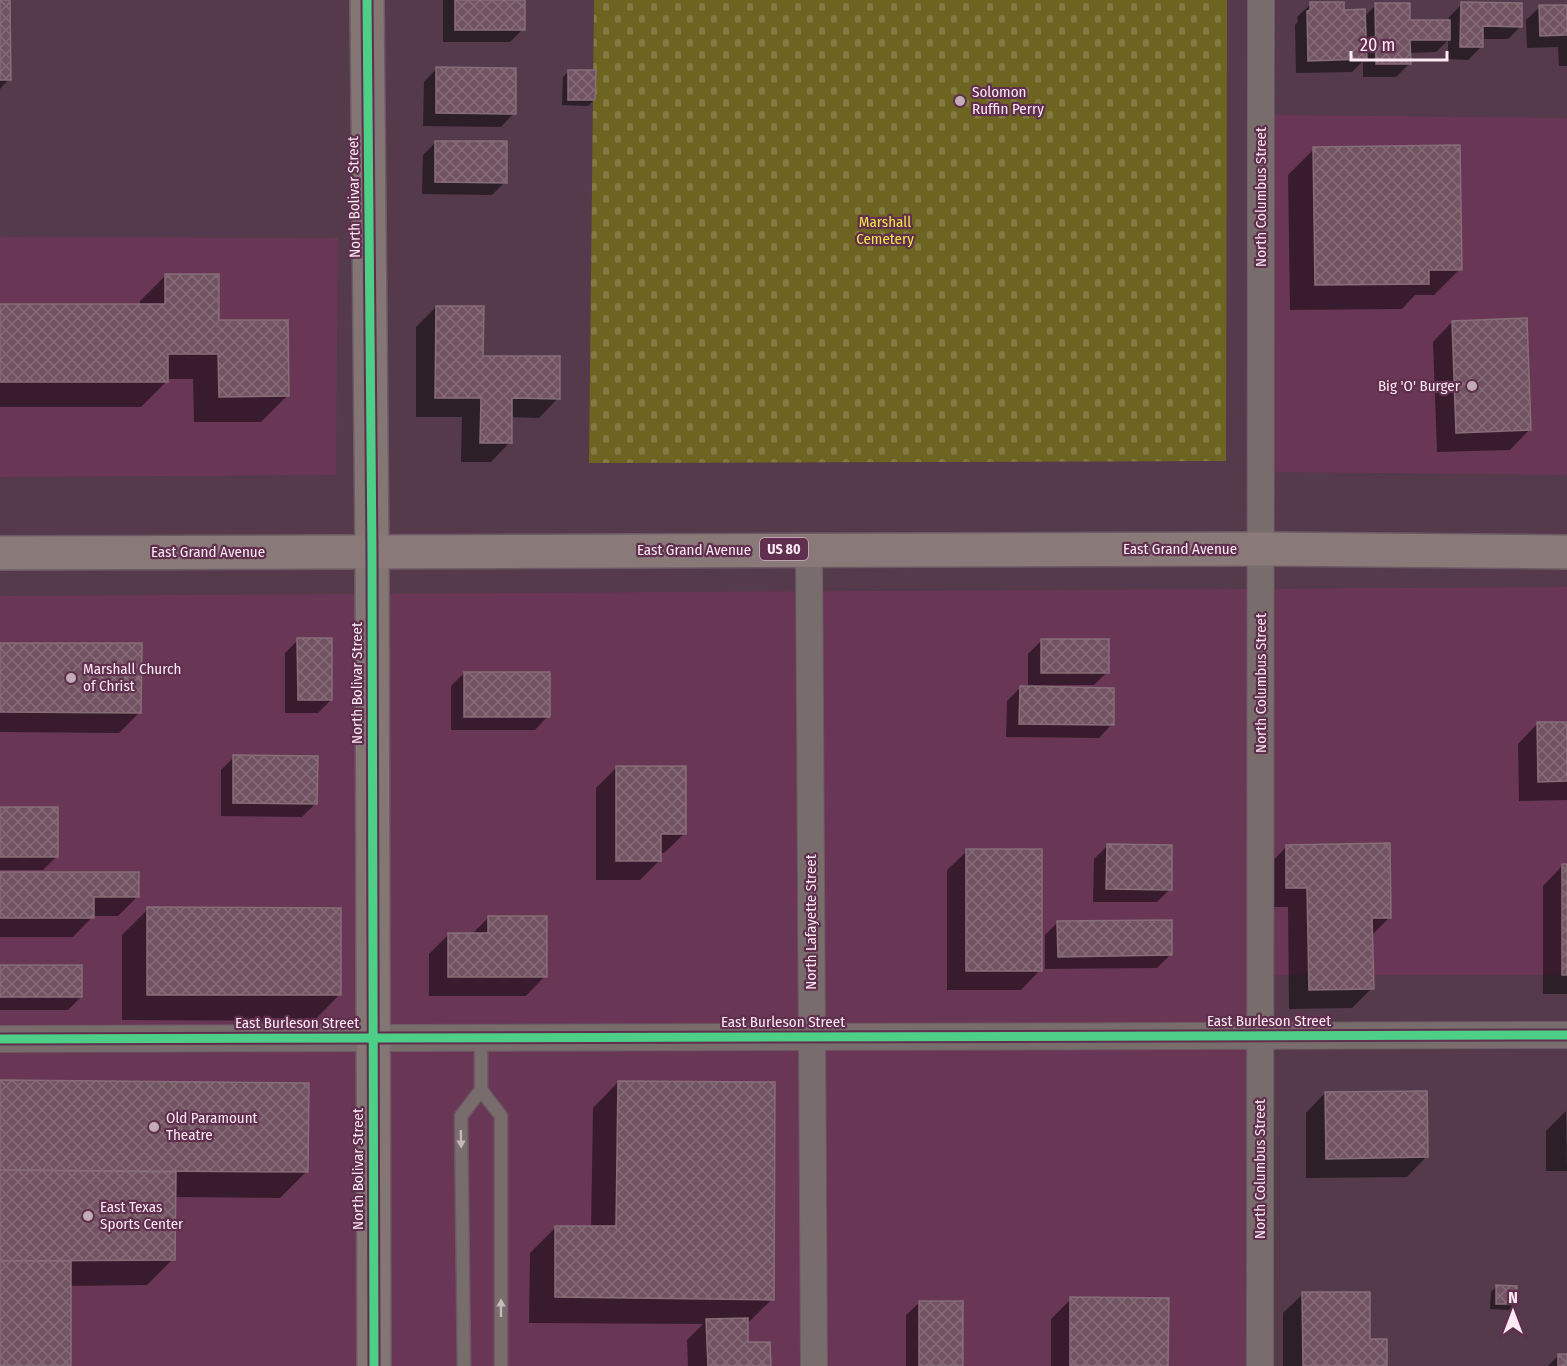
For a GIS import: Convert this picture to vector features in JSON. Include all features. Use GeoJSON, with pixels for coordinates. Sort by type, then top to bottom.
{"type":"FeatureCollection","features":[{"type":"Feature","properties":{"kind":"highway","name":"East Grand Avenue"},"geometry":{"type":"LineString","coordinates":[[0,553],[809,549],[1567,552]]}},
{"type":"Feature","properties":{"kind":"street","name":"North Bolivar Street"},"geometry":{"type":"LineString","coordinates":[[367,0],[372,552],[374,1366]]}},
{"type":"Feature","properties":{"kind":"street","name":"North Columbus Street"},"geometry":{"type":"LineString","coordinates":[[1260,1366],[1262,0]]}},
{"type":"Feature","properties":{"kind":"street","name":"North Lafayette Street"},"geometry":{"type":"LineString","coordinates":[[809,549],[814,1366]]}},
{"type":"Feature","properties":{"kind":"street","name":"East Burleson Street"},"geometry":{"type":"LineString","coordinates":[[0,1039],[1567,1035]]}},
{"type":"Feature","properties":{"kind":"lane"},"geometry":{"type":"LineString","coordinates":[[464,1366],[461,1116],[481,1090],[481,1037]]}},
{"type":"Feature","properties":{"kind":"lane"},"geometry":{"type":"LineString","coordinates":[[481,1090],[501,1116],[501,1366]]}},
{"type":"Feature","properties":{"kind":"shaded area"},"geometry":{"type":"Polygon","coordinates":[[[1275,115],[1567,118],[1567,475],[1272,472],[1275,115]]]}},
{"type":"Feature","properties":{"kind":"shaded area"},"geometry":{"type":"Polygon","coordinates":[[[0,237],[338,238],[336,475],[0,477],[0,237]]]}},
{"type":"Feature","properties":{"kind":"shaded area"},"geometry":{"type":"Polygon","coordinates":[[[1567,587],[1567,975],[1249,975],[1249,1366],[0,1366],[0,596],[1567,587]]]}},
{"type":"Feature","properties":{"kind":"green space","name":"Marshall Cemetery"},"geometry":{"type":"Polygon","coordinates":[[[594,0],[1227,0],[1226,461],[589,463],[594,0]]]}},
{"type":"Feature","properties":{"kind":"building"},"geometry":{"type":"Polygon","coordinates":[[[0,0],[10,0],[11,80],[0,80],[0,0]]]}},
{"type":"Feature","properties":{"kind":"building"},"geometry":{"type":"Polygon","coordinates":[[[455,0],[525,0],[525,30],[455,30],[455,0]]]}},
{"type":"Feature","properties":{"kind":"building"},"geometry":{"type":"Polygon","coordinates":[[[1310,2],[1344,2],[1344,10],[1365,9],[1367,59],[1308,61],[1307,11],[1310,10],[1310,2]]]}},
{"type":"Feature","properties":{"kind":"building"},"geometry":{"type":"Polygon","coordinates":[[[1461,2],[1522,3],[1522,27],[1483,26],[1483,47],[1460,47],[1461,2]]]}},
{"type":"Feature","properties":{"kind":"building"},"geometry":{"type":"Polygon","coordinates":[[[1375,3],[1410,3],[1410,20],[1450,20],[1450,40],[1410,40],[1411,64],[1376,64],[1375,3]]]}},
{"type":"Feature","properties":{"kind":"building"},"geometry":{"type":"Polygon","coordinates":[[[1539,5],[1567,5],[1567,35],[1540,36],[1539,5]]]}},
{"type":"Feature","properties":{"kind":"building"},"geometry":{"type":"Polygon","coordinates":[[[436,67],[516,68],[516,114],[436,113],[436,67]]]}},
{"type":"Feature","properties":{"kind":"building"},"geometry":{"type":"Polygon","coordinates":[[[568,70],[596,70],[595,100],[568,100],[568,70]]]}},
{"type":"Feature","properties":{"kind":"building"},"geometry":{"type":"Polygon","coordinates":[[[435,141],[507,141],[507,183],[435,182],[435,141]]]}},
{"type":"Feature","properties":{"kind":"building"},"geometry":{"type":"Polygon","coordinates":[[[1460,145],[1462,270],[1429,270],[1429,284],[1315,285],[1313,147],[1460,145]]]}},
{"type":"Feature","properties":{"kind":"building"},"geometry":{"type":"Polygon","coordinates":[[[165,274],[219,274],[219,320],[288,320],[289,396],[219,397],[218,354],[168,354],[168,382],[0,382],[0,304],[165,304],[165,274]]]}},
{"type":"Feature","properties":{"kind":"building"},"geometry":{"type":"Polygon","coordinates":[[[436,306],[484,306],[483,356],[560,356],[560,399],[512,398],[512,443],[480,443],[481,398],[435,398],[436,306]]]}},
{"type":"Feature","properties":{"kind":"building"},"geometry":{"type":"Polygon","coordinates":[[[1527,318],[1531,430],[1456,433],[1452,321],[1527,318]]]}},
{"type":"Feature","properties":{"kind":"building"},"geometry":{"type":"Polygon","coordinates":[[[297,638],[332,638],[332,700],[298,700],[297,638]]]}},
{"type":"Feature","properties":{"kind":"building"},"geometry":{"type":"Polygon","coordinates":[[[1041,639],[1109,639],[1109,673],[1041,673],[1041,639]]]}},
{"type":"Feature","properties":{"kind":"building","name":"Marshall Church of Christ"},"geometry":{"type":"Polygon","coordinates":[[[0,643],[142,643],[141,713],[0,712],[0,643]]]}},
{"type":"Feature","properties":{"kind":"building"},"geometry":{"type":"Polygon","coordinates":[[[464,672],[550,672],[550,717],[464,717],[464,672]]]}},
{"type":"Feature","properties":{"kind":"building"},"geometry":{"type":"Polygon","coordinates":[[[1020,686],[1114,688],[1114,725],[1019,724],[1020,686]]]}},
{"type":"Feature","properties":{"kind":"building"},"geometry":{"type":"Polygon","coordinates":[[[1537,722],[1567,722],[1567,781],[1538,782],[1537,722]]]}},
{"type":"Feature","properties":{"kind":"building"},"geometry":{"type":"Polygon","coordinates":[[[233,755],[318,756],[317,804],[233,803],[233,755]]]}},
{"type":"Feature","properties":{"kind":"building"},"geometry":{"type":"Polygon","coordinates":[[[616,766],[686,766],[686,834],[661,834],[661,861],[616,861],[616,766]]]}},
{"type":"Feature","properties":{"kind":"building"},"geometry":{"type":"Polygon","coordinates":[[[0,807],[58,807],[58,857],[0,857],[0,807]]]}},
{"type":"Feature","properties":{"kind":"building"},"geometry":{"type":"Polygon","coordinates":[[[1390,843],[1391,918],[1372,918],[1374,989],[1309,990],[1307,888],[1286,888],[1286,845],[1390,843]]]}},
{"type":"Feature","properties":{"kind":"building"},"geometry":{"type":"Polygon","coordinates":[[[1107,844],[1172,845],[1172,890],[1106,889],[1107,844]]]}},
{"type":"Feature","properties":{"kind":"building"},"geometry":{"type":"Polygon","coordinates":[[[966,849],[1042,849],[1042,971],[966,971],[966,849]]]}},
{"type":"Feature","properties":{"kind":"building"},"geometry":{"type":"Polygon","coordinates":[[[1562,864],[1567,864],[1567,975],[1562,975],[1562,864]]]}},
{"type":"Feature","properties":{"kind":"building"},"geometry":{"type":"Polygon","coordinates":[[[0,872],[139,872],[139,897],[94,897],[94,918],[0,918],[0,872]]]}},
{"type":"Feature","properties":{"kind":"building"},"geometry":{"type":"Polygon","coordinates":[[[147,907],[341,908],[341,995],[147,995],[147,907]]]}},
{"type":"Feature","properties":{"kind":"building"},"geometry":{"type":"Polygon","coordinates":[[[488,916],[547,916],[547,977],[448,977],[448,933],[488,933],[488,916]]]}},
{"type":"Feature","properties":{"kind":"building"},"geometry":{"type":"Polygon","coordinates":[[[1172,920],[1172,955],[1058,957],[1057,921],[1172,920]]]}},
{"type":"Feature","properties":{"kind":"building"},"geometry":{"type":"Polygon","coordinates":[[[0,965],[82,965],[82,997],[0,997],[0,965]]]}},
{"type":"Feature","properties":{"kind":"building","name":"Old Paramount Theatre"},"geometry":{"type":"Polygon","coordinates":[[[0,1080],[309,1083],[308,1172],[0,1170],[0,1080]]]}},
{"type":"Feature","properties":{"kind":"building"},"geometry":{"type":"Polygon","coordinates":[[[618,1081],[775,1082],[774,1300],[555,1297],[555,1226],[616,1226],[618,1081]]]}},
{"type":"Feature","properties":{"kind":"building"},"geometry":{"type":"Polygon","coordinates":[[[1427,1091],[1428,1157],[1326,1159],[1325,1092],[1427,1091]]]}},
{"type":"Feature","properties":{"kind":"building","name":"East Texas Sports Center"},"geometry":{"type":"Polygon","coordinates":[[[0,1170],[176,1172],[175,1260],[0,1261],[0,1170]]]}},
{"type":"Feature","properties":{"kind":"building"},"geometry":{"type":"Polygon","coordinates":[[[0,1261],[71,1261],[71,1366],[0,1366],[0,1261]]]}},
{"type":"Feature","properties":{"kind":"building"},"geometry":{"type":"Polygon","coordinates":[[[1496,1285],[1517,1286],[1516,1304],[1496,1304],[1496,1285]]]}},
{"type":"Feature","properties":{"kind":"building"},"geometry":{"type":"Polygon","coordinates":[[[1302,1292],[1370,1292],[1370,1339],[1387,1339],[1387,1366],[1303,1366],[1302,1292]]]}},
{"type":"Feature","properties":{"kind":"building"},"geometry":{"type":"Polygon","coordinates":[[[1070,1297],[1169,1298],[1168,1366],[1070,1366],[1070,1297]]]}},
{"type":"Feature","properties":{"kind":"building"},"geometry":{"type":"Polygon","coordinates":[[[919,1301],[963,1301],[963,1366],[919,1366],[919,1301]]]}},
{"type":"Feature","properties":{"kind":"building"},"geometry":{"type":"Polygon","coordinates":[[[748,1318],[748,1342],[770,1342],[771,1366],[708,1366],[706,1319],[748,1318]]]}},
{"type":"Feature","properties":{"kind":"building"},"geometry":{"type":"Polygon","coordinates":[[[1558,1354],[1567,1354],[1567,1366],[1558,1366],[1558,1354]]]}},
{"type":"Feature","properties":{"kind":"cycle path"},"geometry":{"type":"LineString","coordinates":[[367,0],[372,552],[374,1366]]}},
{"type":"Feature","properties":{"kind":"cycle path"},"geometry":{"type":"LineString","coordinates":[[0,1039],[1567,1035]]}},
{"type":"Feature","properties":{"kind":"place","name":"Solomon Ruffin Perry"},"geometry":{"type":"Point","coordinates":[960,101]}},
{"type":"Feature","properties":{"kind":"place","name":"Big 'O' Burger"},"geometry":{"type":"Point","coordinates":[1472,386]}},
{"type":"Feature","properties":{"kind":"place","name":"Marshall Church of Christ"},"geometry":{"type":"Point","coordinates":[71,678]}},
{"type":"Feature","properties":{"kind":"place","name":"Old Paramount Theatre"},"geometry":{"type":"Point","coordinates":[154,1127]}},
{"type":"Feature","properties":{"kind":"place","name":"East Texas Sports Center"},"geometry":{"type":"Point","coordinates":[88,1216]}}]}
